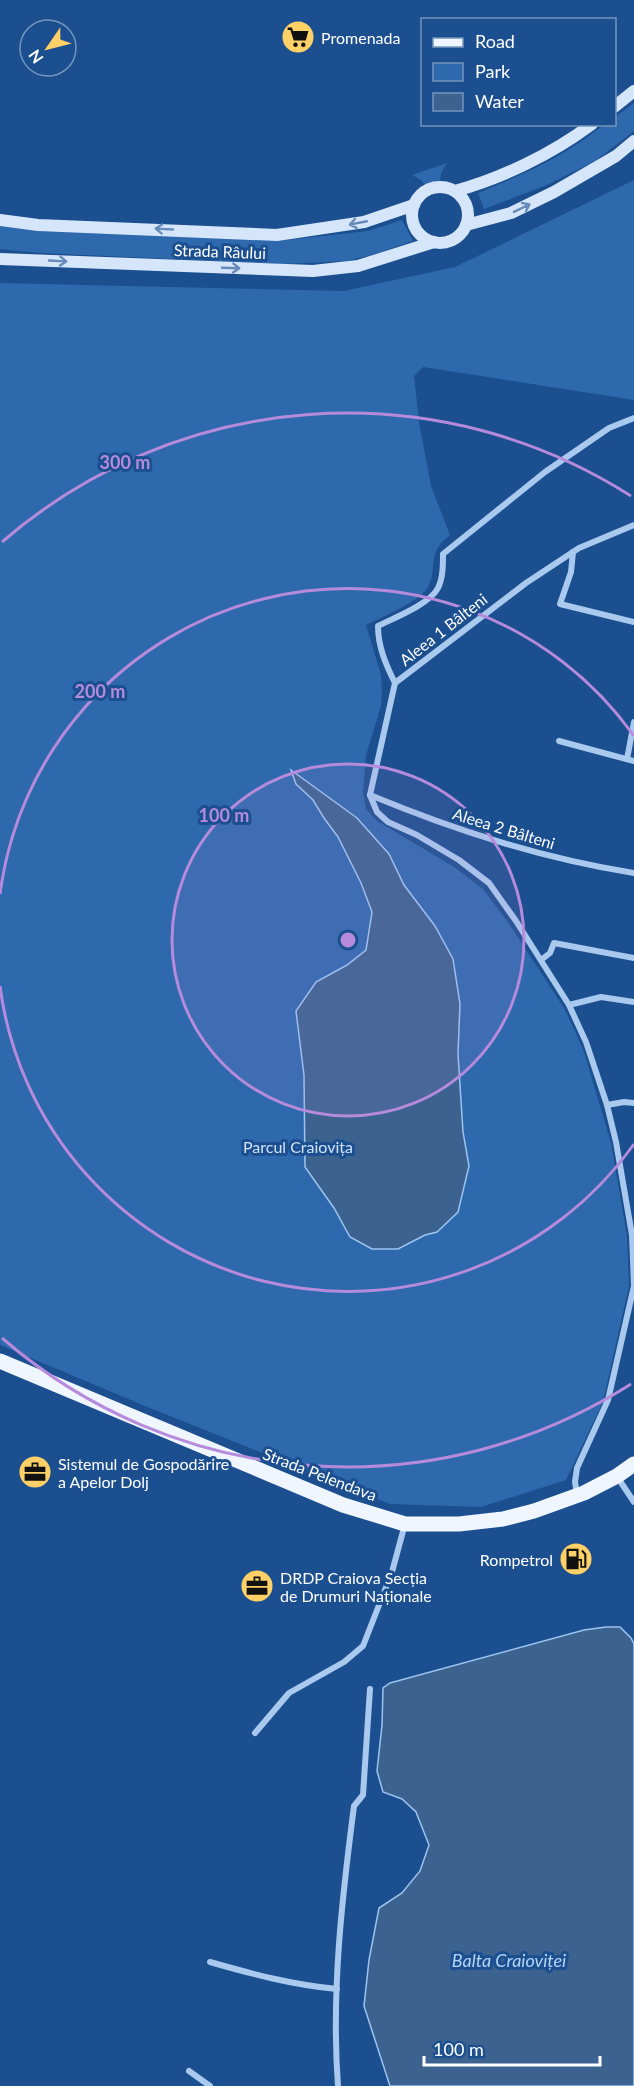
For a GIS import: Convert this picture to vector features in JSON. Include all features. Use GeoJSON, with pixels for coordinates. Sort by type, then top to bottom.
{"type":"FeatureCollection","features":[{"type":"Feature","properties":{"kind":"main road"},"geometry":{"type":"LineString","coordinates":[[616,106],[634,91]]}},
{"type":"Feature","properties":{"kind":"main road","name":"Strada Râului"},"geometry":{"type":"LineString","coordinates":[[0,220],[38,225],[276,235],[364,222],[414,205],[420,195],[431,188],[446,187],[454,191],[479,184],[531,160],[576,136],[588,126]]}},
{"type":"Feature","properties":{"kind":"main road","name":"Strada Râului"},"geometry":{"type":"LineString","coordinates":[[0,259],[313,271],[358,266],[434,242],[453,239],[466,225],[511,213],[554,192],[616,156],[634,141]]}},
{"type":"Feature","properties":{"kind":"main road"},"geometry":{"type":"LineString","coordinates":[[454,191],[464,200],[468,218],[466,225]]}},
{"type":"Feature","properties":{"kind":"main road"},"geometry":{"type":"LineString","coordinates":[[414,205],[412,213],[417,230],[434,242]]}},
{"type":"Feature","properties":{"kind":"main road","name":"Strada Pelendava"},"geometry":{"type":"LineString","coordinates":[[0,1360],[343,1505],[405,1524],[459,1524],[503,1519],[534,1511],[577,1496],[617,1476],[634,1464]]}},
{"type":"Feature","properties":{"kind":"street"},"geometry":{"type":"LineString","coordinates":[[395,683],[383,656],[378,638],[378,626],[426,600],[438,588],[443,554],[462,537],[545,472],[609,428],[634,418]]}},
{"type":"Feature","properties":{"kind":"street","name":"Aleea 1 Bâlteni"},"geometry":{"type":"LineString","coordinates":[[370,795],[395,683],[526,582],[573,552],[634,525]]}},
{"type":"Feature","properties":{"kind":"street"},"geometry":{"type":"LineString","coordinates":[[573,552],[570,572],[560,604],[634,622]]}},
{"type":"Feature","properties":{"kind":"street"},"geometry":{"type":"LineString","coordinates":[[559,741],[631,760],[634,722]]}},
{"type":"Feature","properties":{"kind":"street"},"geometry":{"type":"LineString","coordinates":[[370,795],[377,812],[388,822],[417,835],[459,860],[489,883],[569,1005],[585,1042],[607,1105],[616,1142],[632,1235],[634,1286],[608,1400],[577,1468],[575,1482],[577,1496]]}},
{"type":"Feature","properties":{"kind":"street","name":"Aleea 2 Bâlteni"},"geometry":{"type":"LineString","coordinates":[[370,795],[427,818],[532,852],[580,864],[634,873]]}},
{"type":"Feature","properties":{"kind":"street"},"geometry":{"type":"LineString","coordinates":[[541,960],[550,953],[554,943],[634,958]]}},
{"type":"Feature","properties":{"kind":"street"},"geometry":{"type":"LineString","coordinates":[[569,1005],[601,997],[634,1002]]}},
{"type":"Feature","properties":{"kind":"street"},"geometry":{"type":"LineString","coordinates":[[607,1105],[634,1103]]}},
{"type":"Feature","properties":{"kind":"street"},"geometry":{"type":"LineString","coordinates":[[617,1476],[634,1502]]}},
{"type":"Feature","properties":{"kind":"street"},"geometry":{"type":"LineString","coordinates":[[255,1733],[289,1693],[344,1662],[363,1646],[393,1572],[405,1524]]}},
{"type":"Feature","properties":{"kind":"street"},"geometry":{"type":"LineString","coordinates":[[338,2086],[337,1989],[354,1806],[363,1795],[370,1689]]}},
{"type":"Feature","properties":{"kind":"street"},"geometry":{"type":"LineString","coordinates":[[210,1962],[272,1979],[337,1989]]}},
{"type":"Feature","properties":{"kind":"street"},"geometry":{"type":"LineString","coordinates":[[189,2071],[210,2086]]}},
{"type":"Feature","properties":{"kind":"green space"},"geometry":{"type":"Polygon","coordinates":[[[634,103],[634,131],[595,161],[547,185],[484,209],[478,193],[545,163],[601,127],[616,126],[616,116],[634,103]]]}},
{"type":"Feature","properties":{"kind":"green space"},"geometry":{"type":"Polygon","coordinates":[[[447,163],[441,173],[440,182],[426,187],[421,180],[412,175],[447,163]]]}},
{"type":"Feature","properties":{"kind":"green space","name":"Parcul Craiovița"},"geometry":{"type":"Polygon","coordinates":[[[634,180],[634,400],[423,367],[414,376],[419,422],[431,486],[450,535],[437,550],[427,589],[407,604],[366,625],[381,675],[382,692],[381,706],[366,755],[363,792],[366,809],[377,821],[454,867],[483,889],[510,925],[564,1008],[584,1052],[611,1143],[627,1236],[629,1286],[603,1402],[566,1480],[481,1507],[390,1504],[0,1345],[0,283],[344,291],[455,267],[634,180]]]}},
{"type":"Feature","properties":{"kind":"green space"},"geometry":{"type":"Polygon","coordinates":[[[402,220],[413,241],[347,261],[283,264],[41,253],[0,249],[0,226],[40,231],[278,241],[368,231],[402,220]]]}},
{"type":"Feature","properties":{"kind":"water"},"geometry":{"type":"Polygon","coordinates":[[[291,770],[357,818],[389,854],[404,885],[435,926],[453,959],[460,1004],[458,1054],[463,1132],[469,1166],[458,1212],[437,1232],[425,1235],[398,1249],[372,1249],[350,1237],[334,1208],[305,1167],[304,1075],[296,1011],[316,982],[347,965],[366,950],[372,912],[361,883],[338,837],[313,800],[296,784],[291,770]]]}},
{"type":"Feature","properties":{"kind":"water","name":"Balta Craioviței"},"geometry":{"type":"Polygon","coordinates":[[[620,1627],[634,1644],[634,2086],[390,2086],[364,2006],[369,1960],[379,1908],[402,1893],[420,1871],[429,1845],[416,1812],[402,1799],[383,1792],[377,1771],[383,1688],[390,1683],[584,1630],[620,1627]]]}},
{"type":"Feature","properties":{"kind":"place","name":"Promenada"},"geometry":{"type":"Point","coordinates":[298,37]}},
{"type":"Feature","properties":{"kind":"place","name":"Sistemul de Gospodărire a Apelor Dolj"},"geometry":{"type":"Point","coordinates":[35,1472]}},
{"type":"Feature","properties":{"kind":"place","name":"Rompetrol"},"geometry":{"type":"Point","coordinates":[576,1559]}},
{"type":"Feature","properties":{"kind":"place","name":"DRDP Craiova Secția de Drumuri Naționale"},"geometry":{"type":"Point","coordinates":[257,1586]}}]}
